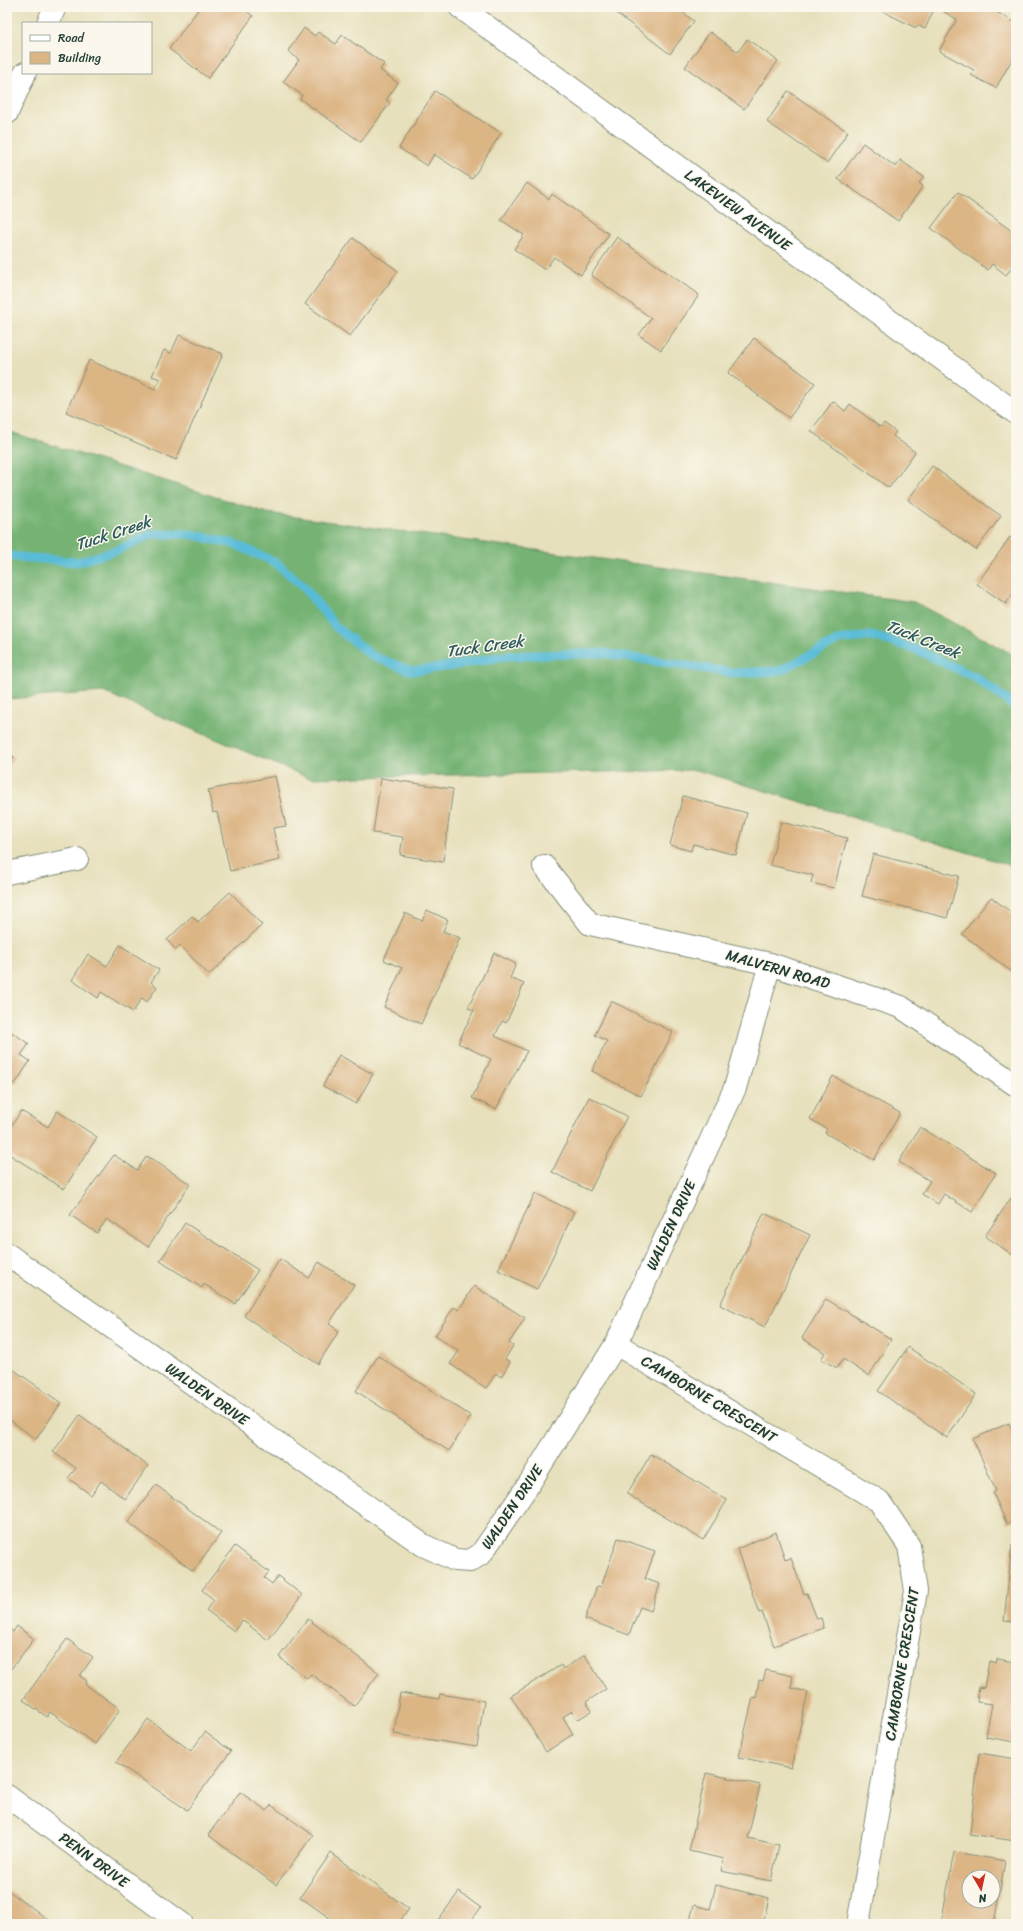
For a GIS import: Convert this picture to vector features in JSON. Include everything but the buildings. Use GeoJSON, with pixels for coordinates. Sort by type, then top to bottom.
{"type":"FeatureCollection","features":[{"type":"Feature","properties":{"kind":"street"},"geometry":{"type":"LineString","coordinates":[[48,22],[55,7]]}},
{"type":"Feature","properties":{"kind":"street","name":"LAKEVIEW AVENUE"},"geometry":{"type":"LineString","coordinates":[[460,7],[1016,413]]}},
{"type":"Feature","properties":{"kind":"street"},"geometry":{"type":"LineString","coordinates":[[7,113],[25,74]]}},
{"type":"Feature","properties":{"kind":"street"},"geometry":{"type":"LineString","coordinates":[[7,872],[77,859]]}},
{"type":"Feature","properties":{"kind":"street","name":"MALVERN ROAD"},"geometry":{"type":"LineString","coordinates":[[544,866],[590,924],[770,964],[901,1006],[1016,1086]]}},
{"type":"Feature","properties":{"kind":"street","name":"WALDEN DRIVE"},"geometry":{"type":"LineString","coordinates":[[7,1254],[423,1545],[455,1560],[470,1561],[481,1554],[529,1484],[616,1344],[735,1088],[770,964]]}},
{"type":"Feature","properties":{"kind":"street","name":"CAMBORNE CRESCENT"},"geometry":{"type":"LineString","coordinates":[[616,1344],[879,1501],[909,1546],[916,1592],[858,1924]]}},
{"type":"Feature","properties":{"kind":"street","name":"PENN DRIVE"},"geometry":{"type":"LineString","coordinates":[[7,1796],[182,1924]]}},
{"type":"Feature","properties":{"kind":"green space"},"geometry":{"type":"Polygon","coordinates":[[[7,431],[267,513],[914,602],[1016,656],[1016,867],[696,770],[309,778],[103,692],[7,699],[7,431]]]}},
{"type":"Feature","properties":{"kind":"waterway","name":"Tuck Creek"},"geometry":{"type":"LineString","coordinates":[[7,556],[78,562],[118,550],[152,534],[190,534],[234,544],[275,562],[303,586],[336,627],[372,656],[412,671],[452,666],[504,656],[602,653],[734,673],[779,671],[839,640],[872,636],[915,649],[975,677],[1016,707]]}}]}
